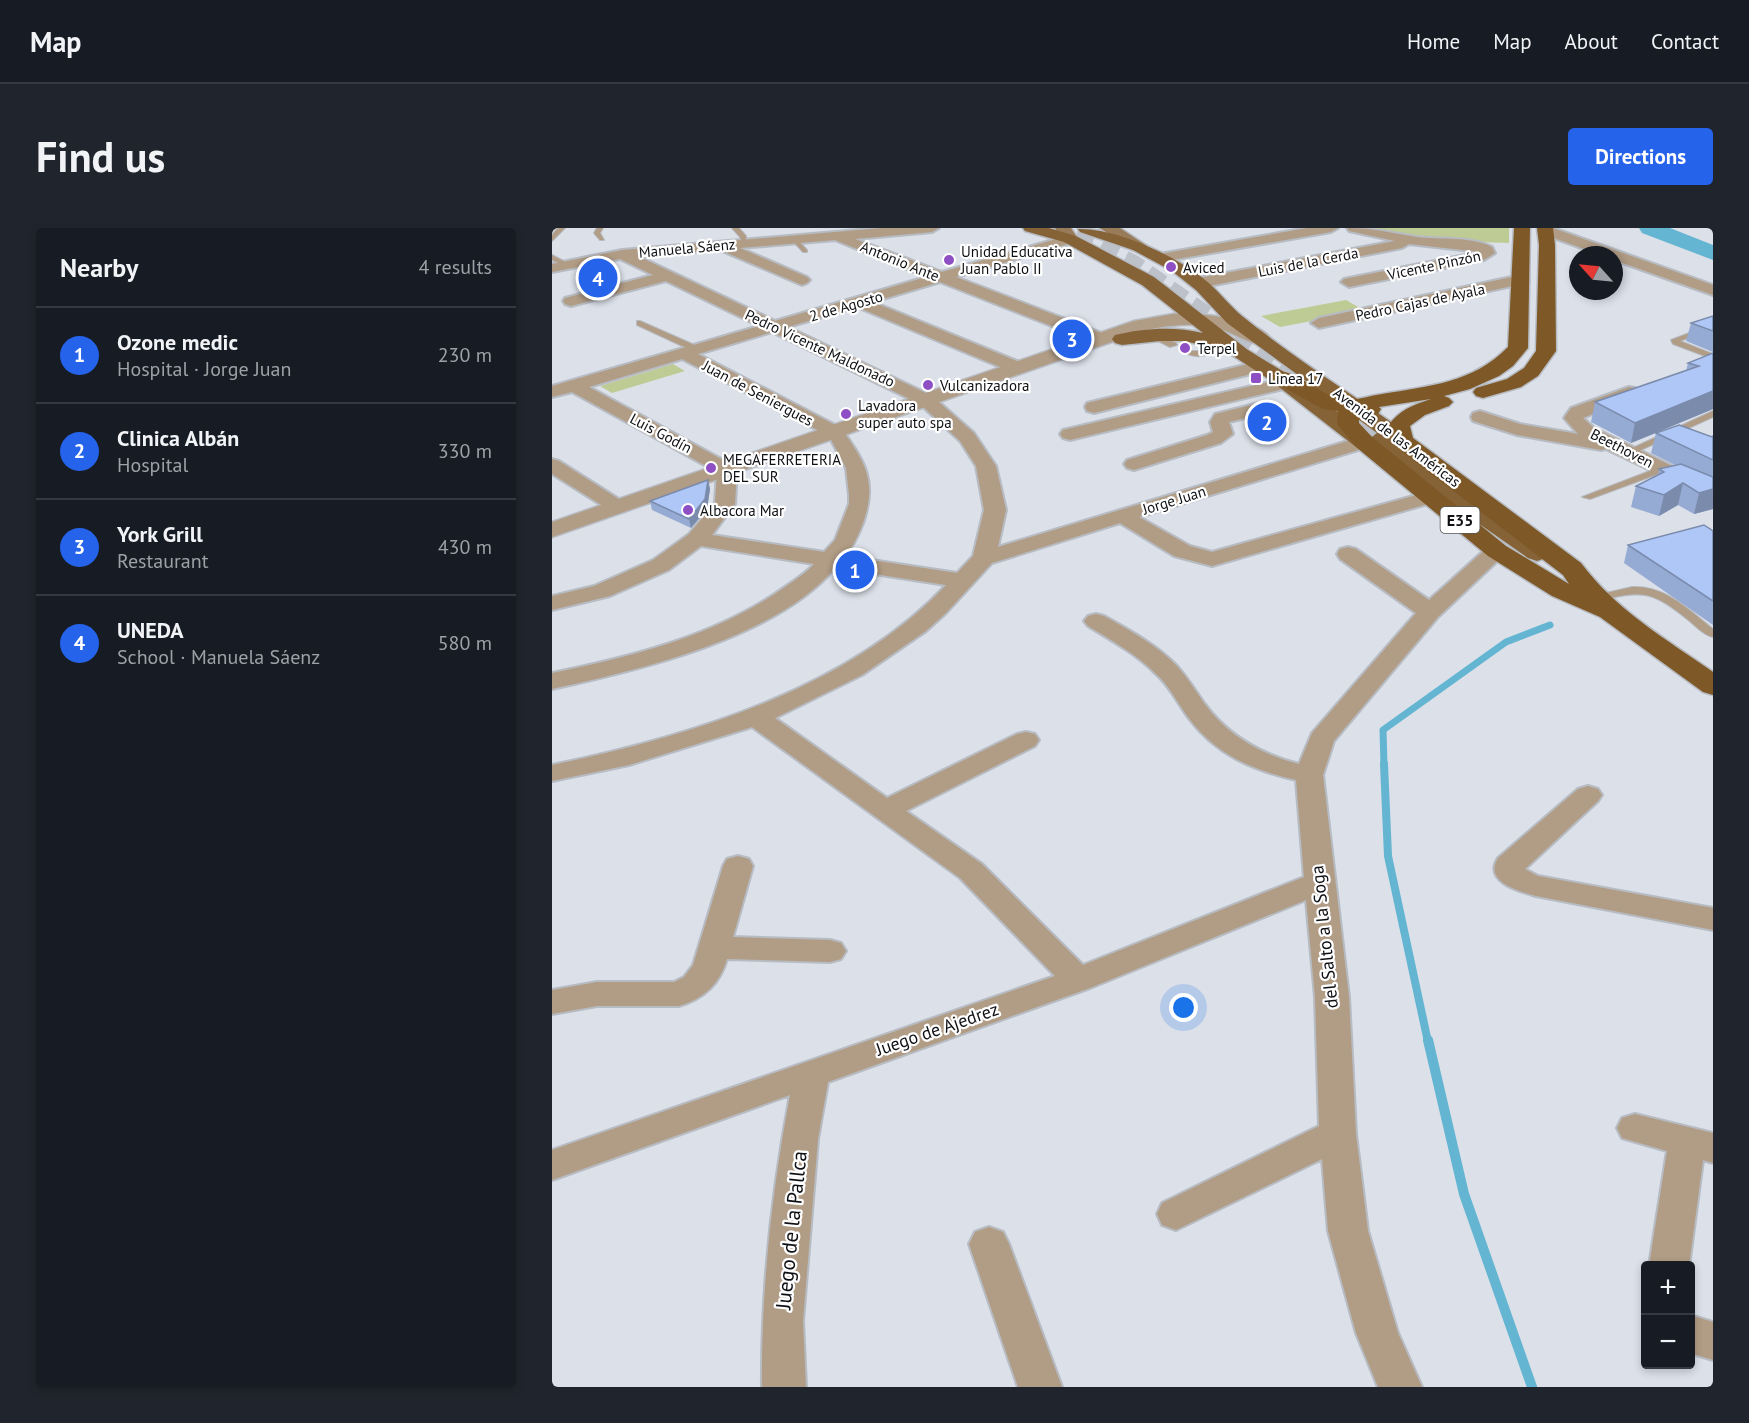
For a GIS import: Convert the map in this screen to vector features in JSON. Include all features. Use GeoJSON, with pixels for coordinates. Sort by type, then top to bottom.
{"type":"FeatureCollection","features":[{"type":"Feature","properties":{"kind":"highway"},"geometry":{"type":"LineString","coordinates":[[1276,387],[1331,404],[1400,409],[1444,396],[1514,383],[1531,372],[1546,351],[1545,234]]}},
{"type":"Feature","properties":{"kind":"highway"},"geometry":{"type":"LineString","coordinates":[[1382,440],[1399,426],[1403,419],[1414,412],[1502,367],[1518,348],[1522,235]]}},
{"type":"Feature","properties":{"kind":"highway"},"geometry":{"type":"LineString","coordinates":[[1312,374],[1357,387],[1444,396]]}},
{"type":"Feature","properties":{"kind":"highway","name":"E35"},"geometry":{"type":"LineString","coordinates":[[1357,407],[1348,413],[1348,424],[1382,440]]}},
{"type":"Feature","properties":{"kind":"highway","name":"Avenida de las Américas"},"geometry":{"type":"LineString","coordinates":[[1382,440],[1431,497],[1497,551],[1588,596]]}},
{"type":"Feature","properties":{"kind":"highway","name":"E35"},"geometry":{"type":"LineString","coordinates":[[1588,596],[1713,686]]}},
{"type":"Feature","properties":{"kind":"main road","name":"Avenida de las Américas"},"geometry":{"type":"LineString","coordinates":[[1030,228],[1067,234],[1148,281],[1200,319],[1276,387],[1305,399],[1382,440],[1475,517],[1588,596]]}},
{"type":"Feature","properties":{"kind":"main road"},"geometry":{"type":"LineString","coordinates":[[1108,228],[1139,246]]}},
{"type":"Feature","properties":{"kind":"main road","name":"Avenida de las Américas"},"geometry":{"type":"LineString","coordinates":[[1089,233],[1139,246],[1194,280],[1215,296],[1234,319],[1357,407],[1382,440]]}},
{"type":"Feature","properties":{"kind":"main road"},"geometry":{"type":"LineString","coordinates":[[1089,233],[1156,266],[1194,280]]}},
{"type":"Feature","properties":{"kind":"main road"},"geometry":{"type":"LineString","coordinates":[[1116,336],[1158,316],[1167,306],[1164,294]]}},
{"type":"Feature","properties":{"kind":"main road"},"geometry":{"type":"LineString","coordinates":[[1116,336],[1174,334],[1196,337],[1241,354]]}},
{"type":"Feature","properties":{"kind":"street","name":"Manuela Sáenz"},"geometry":{"type":"LineString","coordinates":[[552,268],[622,254],[932,228]]}},
{"type":"Feature","properties":{"kind":"street"},"geometry":{"type":"LineString","coordinates":[[1160,258],[1296,230],[1331,228]]}},
{"type":"Feature","properties":{"kind":"street","name":"Vicente Pinzón"},"geometry":{"type":"LineString","coordinates":[[1349,282],[1484,256],[1488,253],[1481,247],[1416,241],[1354,228]]}},
{"type":"Feature","properties":{"kind":"street","name":"2 de Agosto"},"geometry":{"type":"LineString","coordinates":[[552,392],[942,278],[1067,234]]}},
{"type":"Feature","properties":{"kind":"street"},"geometry":{"type":"LineString","coordinates":[[1522,235],[1545,234],[1713,290]]}},
{"type":"Feature","properties":{"kind":"street"},"geometry":{"type":"LineString","coordinates":[[1545,234],[1569,246]]}},
{"type":"Feature","properties":{"kind":"street","name":"Antonio Ante"},"geometry":{"type":"LineString","coordinates":[[832,235],[942,278],[1116,336]]}},
{"type":"Feature","properties":{"kind":"street","name":"Luis de la Cerda"},"geometry":{"type":"LineString","coordinates":[[1194,280],[1315,261],[1416,241]]}},
{"type":"Feature","properties":{"kind":"street"},"geometry":{"type":"LineString","coordinates":[[720,245],[802,280]]}},
{"type":"Feature","properties":{"kind":"street","name":"Pedro Vicente Maldonado"},"geometry":{"type":"LineString","coordinates":[[622,254],[929,402],[968,436],[986,466],[995,510],[984,558]]}},
{"type":"Feature","properties":{"kind":"street"},"geometry":{"type":"LineString","coordinates":[[1315,261],[1349,282],[1361,293]]}},
{"type":"Feature","properties":{"kind":"street"},"geometry":{"type":"LineString","coordinates":[[1623,268],[1713,300]]}},
{"type":"Feature","properties":{"kind":"street"},"geometry":{"type":"LineString","coordinates":[[571,301],[666,276]]}},
{"type":"Feature","properties":{"kind":"street","name":"Pedro Cajas de Ayala"},"geometry":{"type":"LineString","coordinates":[[1319,323],[1521,280]]}},
{"type":"Feature","properties":{"kind":"street"},"geometry":{"type":"LineString","coordinates":[[929,402],[1018,368],[1116,336],[1200,319],[1219,307],[1215,296]]}},
{"type":"Feature","properties":{"kind":"street"},"geometry":{"type":"LineString","coordinates":[[859,302],[1018,368]]}},
{"type":"Feature","properties":{"kind":"street"},"geometry":{"type":"LineString","coordinates":[[1200,319],[1230,324],[1262,340]]}},
{"type":"Feature","properties":{"kind":"street"},"geometry":{"type":"LineString","coordinates":[[552,536],[1116,336]]}},
{"type":"Feature","properties":{"kind":"street","name":"Juan de Seniergues"},"geometry":{"type":"LineString","coordinates":[[690,351],[836,434]]}},
{"type":"Feature","properties":{"kind":"street"},"geometry":{"type":"LineString","coordinates":[[1691,370],[1713,362]]}},
{"type":"Feature","properties":{"kind":"street","name":"Beethoven"},"geometry":{"type":"LineString","coordinates":[[1649,385],[1578,412],[1573,418],[1587,432],[1713,494]]}},
{"type":"Feature","properties":{"kind":"street","name":"Luis Godín"},"geometry":{"type":"LineString","coordinates":[[573,386],[727,473]]}},
{"type":"Feature","properties":{"kind":"street"},"geometry":{"type":"LineString","coordinates":[[1094,407],[1276,387]]}},
{"type":"Feature","properties":{"kind":"street"},"geometry":{"type":"LineString","coordinates":[[1070,434],[1276,387]]}},
{"type":"Feature","properties":{"kind":"street"},"geometry":{"type":"LineString","coordinates":[[1134,464],[1215,439],[1223,434],[1219,422],[1222,418],[1276,387]]}},
{"type":"Feature","properties":{"kind":"street"},"geometry":{"type":"LineString","coordinates":[[1480,417],[1539,434],[1622,448]]}},
{"type":"Feature","properties":{"kind":"street"},"geometry":{"type":"LineString","coordinates":[[552,681],[601,671],[673,651],[733,627],[795,592],[831,560],[856,521],[861,489],[853,459],[836,434]]}},
{"type":"Feature","properties":{"kind":"street","name":"Jorge Juan"},"geometry":{"type":"LineString","coordinates":[[984,558],[1382,440]]}},
{"type":"Feature","properties":{"kind":"street"},"geometry":{"type":"LineString","coordinates":[[552,465],[618,507]]}},
{"type":"Feature","properties":{"kind":"street"},"geometry":{"type":"LineString","coordinates":[[552,530],[727,473]]}},
{"type":"Feature","properties":{"kind":"street"},"geometry":{"type":"LineString","coordinates":[[552,603],[602,591],[661,565],[697,539],[725,504],[727,473]]}},
{"type":"Feature","properties":{"kind":"street"},"geometry":{"type":"LineString","coordinates":[[1122,516],[1182,551],[1212,559],[1431,497]]}},
{"type":"Feature","properties":{"kind":"street"},"geometry":{"type":"LineString","coordinates":[[697,539],[962,581]]}},
{"type":"Feature","properties":{"kind":"street","name":"del Salto a la Soga"},"geometry":{"type":"LineString","coordinates":[[1400,1387],[1377,1333],[1348,1231],[1338,1134],[1332,997],[1309,775],[1321,739],[1430,612],[1497,551]]}},
{"type":"Feature","properties":{"kind":"street"},"geometry":{"type":"LineString","coordinates":[[1348,554],[1430,612]]}},
{"type":"Feature","properties":{"kind":"street"},"geometry":{"type":"LineString","coordinates":[[552,773],[619,759],[756,717],[853,670],[918,626],[984,558]]}},
{"type":"Feature","properties":{"kind":"street"},"geometry":{"type":"LineString","coordinates":[[1096,621],[1135,643],[1166,669],[1217,736],[1240,752],[1273,768],[1309,775]]}},
{"type":"Feature","properties":{"kind":"street"},"geometry":{"type":"LineString","coordinates":[[756,717],[971,871],[1078,980]]}},
{"type":"Feature","properties":{"kind":"street"},"geometry":{"type":"LineString","coordinates":[[885,810],[1026,740]]}},
{"type":"Feature","properties":{"kind":"street"},"geometry":{"type":"LineString","coordinates":[[1588,795],[1509,865],[1510,873],[1519,882],[1713,919]]}},
{"type":"Feature","properties":{"kind":"street"},"geometry":{"type":"LineString","coordinates":[[552,1002],[597,994],[679,994],[696,985],[708,968],[738,867]]}},
{"type":"Feature","properties":{"kind":"street","name":"Juego de Ajedrez"},"geometry":{"type":"LineString","coordinates":[[552,1165],[1078,980],[1319,884]]}},
{"type":"Feature","properties":{"kind":"street"},"geometry":{"type":"LineString","coordinates":[[714,948],[830,951]]}},
{"type":"Feature","properties":{"kind":"street","name":"Juego de la Pallca"},"geometry":{"type":"LineString","coordinates":[[784,1387],[782,1321],[800,1139],[812,1073]]}},
{"type":"Feature","properties":{"kind":"street"},"geometry":{"type":"LineString","coordinates":[[1635,1128],[1700,1145],[1670,1261]]}},
{"type":"Feature","properties":{"kind":"street"},"geometry":{"type":"LineString","coordinates":[[1176,1214],[1338,1134]]}},
{"type":"Feature","properties":{"kind":"street"},"geometry":{"type":"LineString","coordinates":[[989,1244],[1040,1387]]}},
{"type":"Feature","properties":{"kind":"street"},"geometry":{"type":"LineString","coordinates":[[1695,1336],[1713,1341]]}},
{"type":"Feature","properties":{"kind":"lane"},"geometry":{"type":"LineString","coordinates":[[552,239],[562,228]]}},
{"type":"Feature","properties":{"kind":"lane"},"geometry":{"type":"LineString","coordinates":[[600,228],[597,233],[602,239]]}},
{"type":"Feature","properties":{"kind":"lane"},"geometry":{"type":"LineString","coordinates":[[735,228],[743,236],[744,243]]}},
{"type":"Feature","properties":{"kind":"lane"},"geometry":{"type":"LineString","coordinates":[[793,238],[805,251]]}},
{"type":"Feature","properties":{"kind":"lane"},"geometry":{"type":"LineString","coordinates":[[552,257],[567,264]]}},
{"type":"Feature","properties":{"kind":"lane"},"geometry":{"type":"LineString","coordinates":[[640,323],[690,351]]}},
{"type":"Feature","properties":{"kind":"lane"},"geometry":{"type":"LineString","coordinates":[[1713,326],[1675,340],[1713,357]]}},
{"type":"Feature","properties":{"kind":"lane"},"geometry":{"type":"LineString","coordinates":[[1150,334],[1173,345]]}},
{"type":"Feature","properties":{"kind":"lane"},"geometry":{"type":"LineString","coordinates":[[1190,353],[1208,353],[1221,346]]}},
{"type":"Feature","properties":{"kind":"lane"},"geometry":{"type":"LineString","coordinates":[[1622,448],[1713,414]]}},
{"type":"Feature","properties":{"kind":"lane"},"geometry":{"type":"LineString","coordinates":[[1587,497],[1663,469]]}},
{"type":"Feature","properties":{"kind":"lane"},"geometry":{"type":"LineString","coordinates":[[1588,596],[1634,591],[1656,593],[1713,634]]}},
{"type":"Feature","properties":{"kind":"green space"},"geometry":{"type":"Polygon","coordinates":[[[1366,228],[1509,228],[1509,243],[1449,241],[1366,228]]]}},
{"type":"Feature","properties":{"kind":"green space"},"geometry":{"type":"Polygon","coordinates":[[[1346,300],[1365,311],[1280,327],[1261,316],[1346,300]]]}},
{"type":"Feature","properties":{"kind":"green space"},"geometry":{"type":"Polygon","coordinates":[[[673,364],[685,371],[612,393],[600,386],[673,364]]]}},
{"type":"Feature","properties":{"kind":"building"},"geometry":{"type":"Polygon","coordinates":[[[1713,316],[1713,331],[1691,323],[1713,316]]]}},
{"type":"Feature","properties":{"kind":"building"},"geometry":{"type":"Polygon","coordinates":[[[1713,353],[1713,391],[1635,423],[1595,402],[1699,366],[1688,363],[1713,353]]]}},
{"type":"Feature","properties":{"kind":"building"},"geometry":{"type":"Polygon","coordinates":[[[1679,425],[1713,436],[1713,460],[1656,433],[1679,425]]]}},
{"type":"Feature","properties":{"kind":"building"},"geometry":{"type":"Polygon","coordinates":[[[1681,464],[1713,477],[1713,489],[1699,493],[1683,483],[1664,495],[1636,486],[1664,472],[1659,469],[1681,464]]]}},
{"type":"Feature","properties":{"kind":"building"},"geometry":{"type":"Polygon","coordinates":[[[708,480],[705,499],[689,519],[650,501],[708,480]]]}},
{"type":"Feature","properties":{"kind":"building"},"geometry":{"type":"Polygon","coordinates":[[[1704,525],[1713,531],[1713,601],[1628,545],[1704,525]]]}},
{"type":"Feature","properties":{"kind":"waterway"},"geometry":{"type":"LineString","coordinates":[[1650,228],[1713,253]]}},
{"type":"Feature","properties":{"kind":"waterway"},"geometry":{"type":"LineString","coordinates":[[1384,765],[1383,730],[1506,642],[1550,625]]}},
{"type":"Feature","properties":{"kind":"waterway"},"geometry":{"type":"LineString","coordinates":[[1384,764],[1388,856],[1428,1042]]}},
{"type":"Feature","properties":{"kind":"waterway"},"geometry":{"type":"LineString","coordinates":[[1428,1040],[1464,1194],[1532,1387]]}},
{"type":"Feature","properties":{"kind":"tunnel"},"geometry":{"type":"LineString","coordinates":[[1050,228],[1094,244],[1134,264],[1283,369]]}},
{"type":"Feature","properties":{"kind":"tunnel"},"geometry":{"type":"LineString","coordinates":[[1281,368],[1377,440]]}},
{"type":"Feature","properties":{"kind":"place","name":"Unidad Educativa Juan Pablo II"},"geometry":{"type":"Point","coordinates":[949,260]}},
{"type":"Feature","properties":{"kind":"place","name":"Aviced"},"geometry":{"type":"Point","coordinates":[1171,267]}},
{"type":"Feature","properties":{"kind":"place","name":"UNEDA"},"geometry":{"type":"Point","coordinates":[598,278]}},
{"type":"Feature","properties":{"kind":"place","name":"York Grill"},"geometry":{"type":"Point","coordinates":[1072,339]}},
{"type":"Feature","properties":{"kind":"place","name":"Terpel"},"geometry":{"type":"Point","coordinates":[1185,348]}},
{"type":"Feature","properties":{"kind":"place","name":"Linea 17"},"geometry":{"type":"Point","coordinates":[1256,378]}},
{"type":"Feature","properties":{"kind":"place","name":"Vulcanizadora"},"geometry":{"type":"Point","coordinates":[928,385]}},
{"type":"Feature","properties":{"kind":"place","name":"Lavadora super auto spa"},"geometry":{"type":"Point","coordinates":[846,414]}},
{"type":"Feature","properties":{"kind":"place","name":"Clinica Albán"},"geometry":{"type":"Point","coordinates":[1267,422]}},
{"type":"Feature","properties":{"kind":"place","name":"MEGAFERRETERIA DEL SUR"},"geometry":{"type":"Point","coordinates":[711,468]}},
{"type":"Feature","properties":{"kind":"place","name":"Albacora Mar"},"geometry":{"type":"Point","coordinates":[688,510]}},
{"type":"Feature","properties":{"kind":"place","name":"Ozone medic"},"geometry":{"type":"Point","coordinates":[855,570]}}]}
